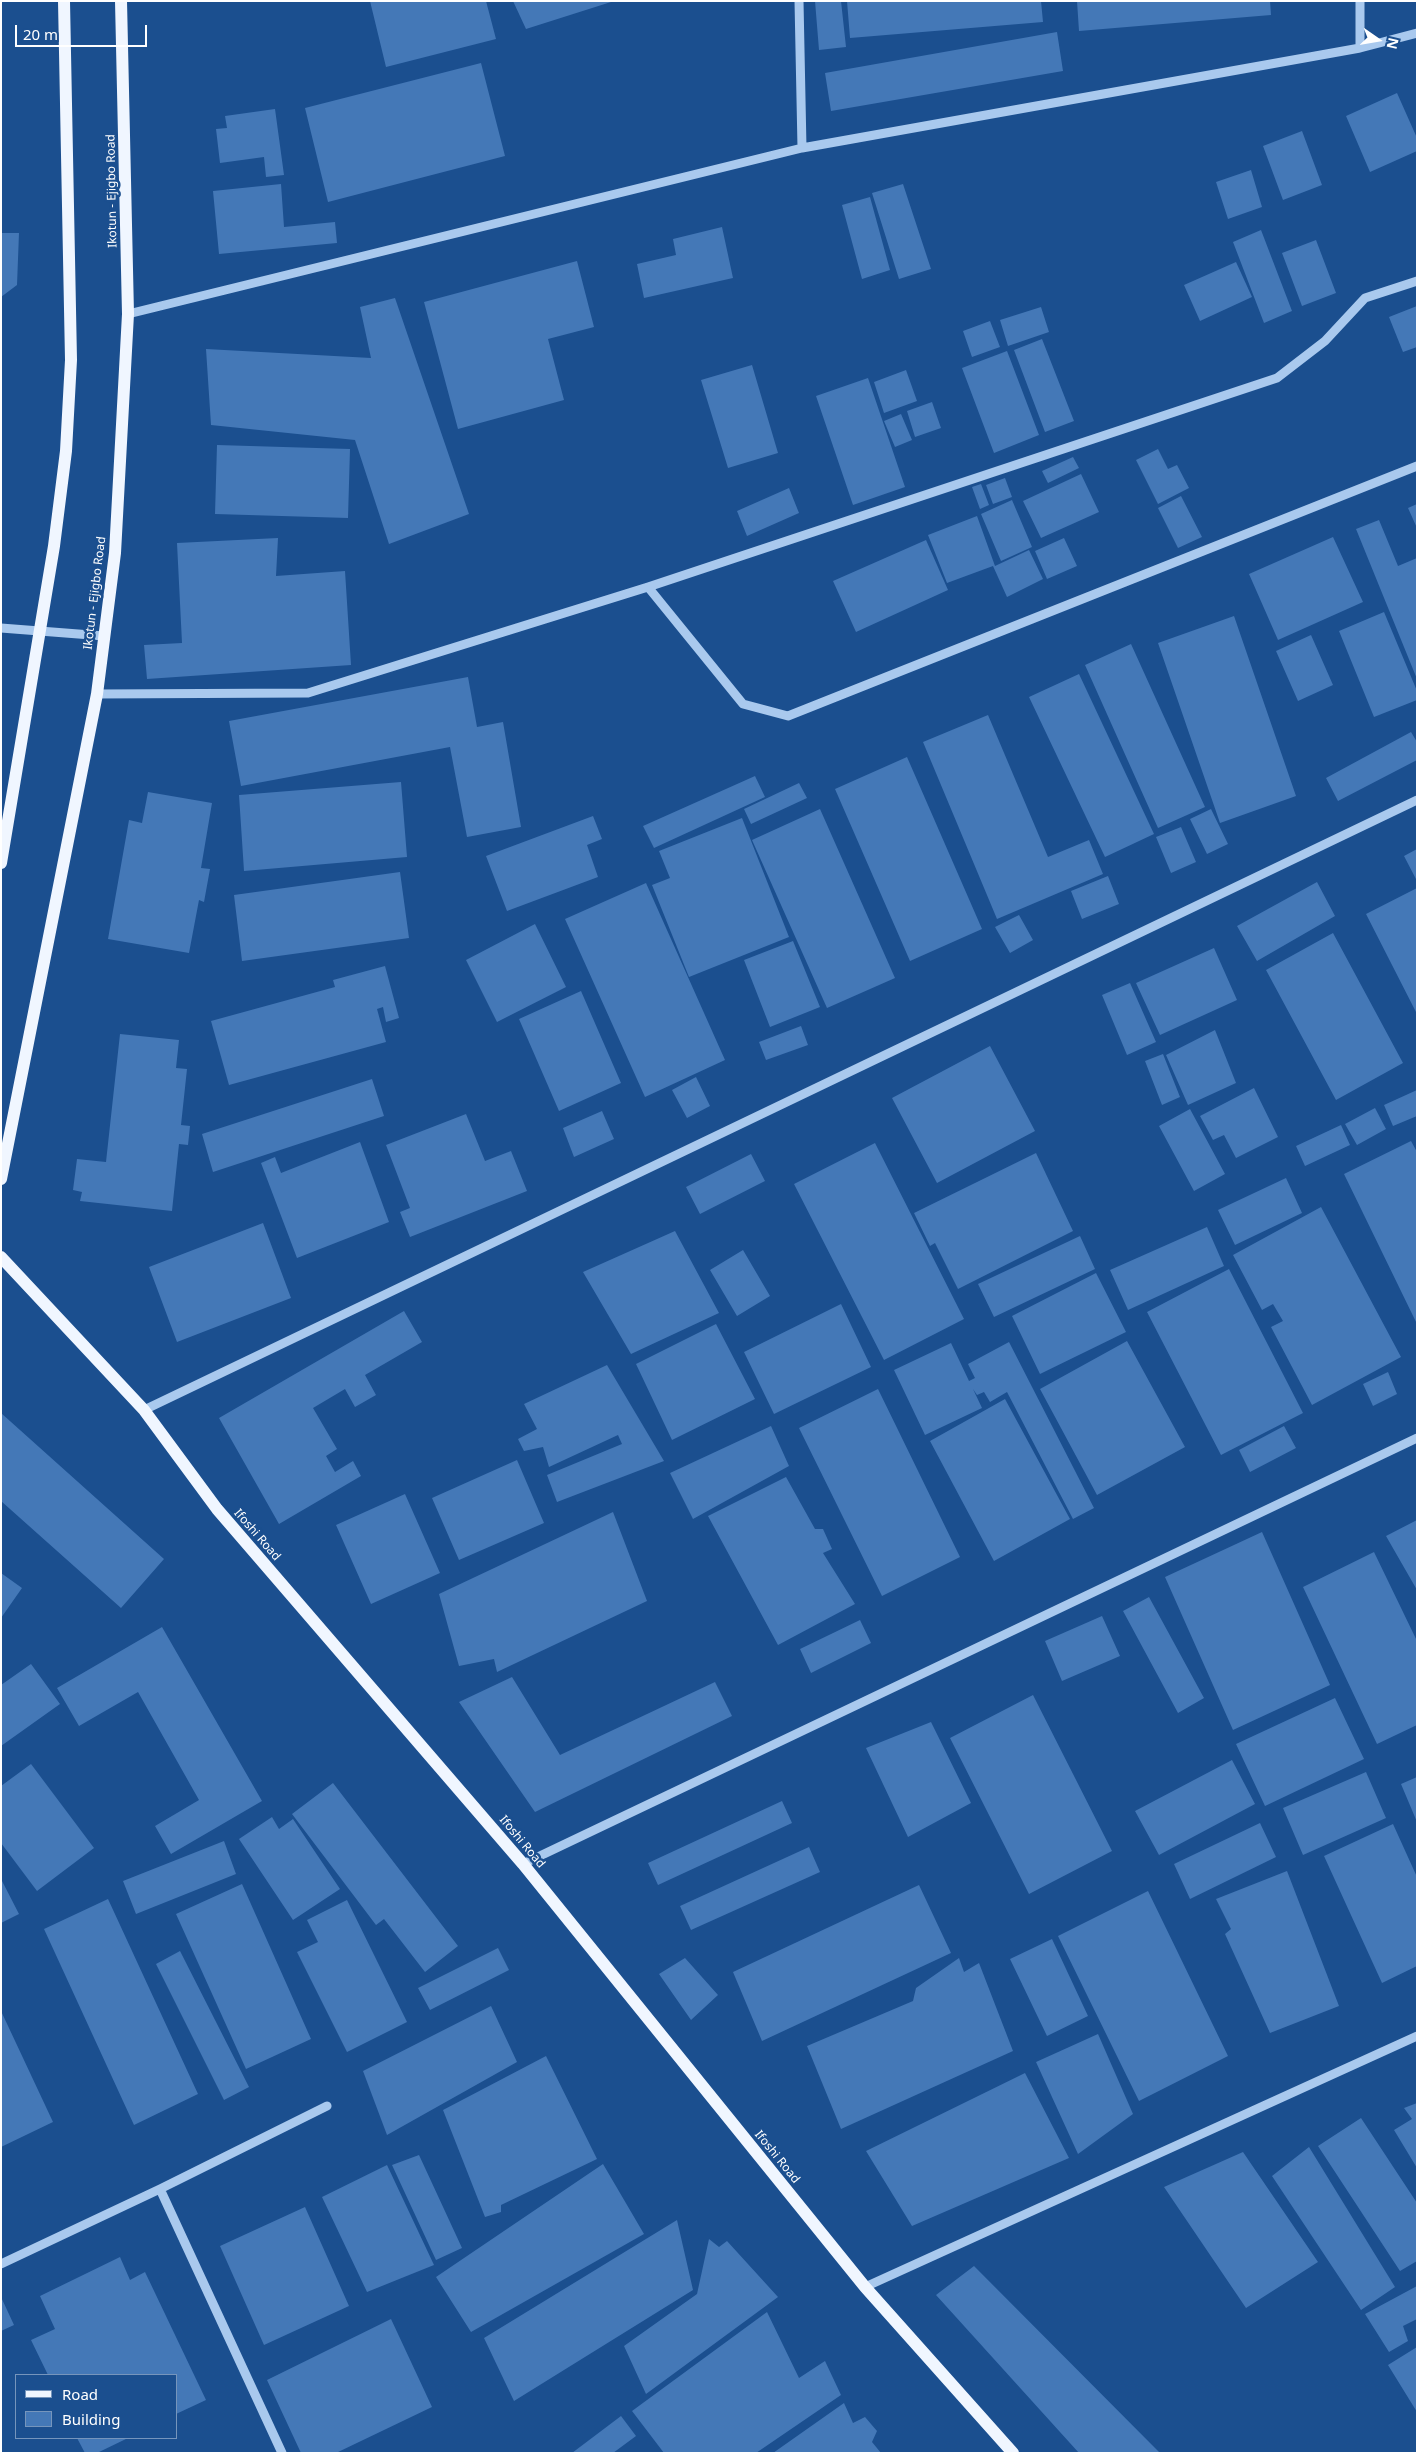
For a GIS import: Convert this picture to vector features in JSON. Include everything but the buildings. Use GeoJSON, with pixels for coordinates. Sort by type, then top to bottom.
{"type":"FeatureCollection","features":[{"type":"Feature","properties":{"kind":"main road"},"geometry":{"type":"LineString","coordinates":[[1,863],[54,546],[66,451],[71,360],[64,1]]}},
{"type":"Feature","properties":{"kind":"main road","name":"Ikotun - Ejigbo Road"},"geometry":{"type":"LineString","coordinates":[[1,1180],[97,694],[115,553],[128,314],[121,1]]}},
{"type":"Feature","properties":{"kind":"main road","name":"Ifoshi Road"},"geometry":{"type":"LineString","coordinates":[[1,1257],[144,1410],[216,1509],[523,1864],[865,2288],[1013,2453]]}},
{"type":"Feature","properties":{"kind":"street"},"geometry":{"type":"LineString","coordinates":[[800,1],[802,148]]}},
{"type":"Feature","properties":{"kind":"street"},"geometry":{"type":"LineString","coordinates":[[1360,1],[1360,48]]}},
{"type":"Feature","properties":{"kind":"street"},"geometry":{"type":"LineString","coordinates":[[128,314],[802,148],[1360,48],[1417,33]]}},
{"type":"Feature","properties":{"kind":"street"},"geometry":{"type":"LineString","coordinates":[[97,694],[308,694],[648,587],[1277,378],[1325,341],[1365,298],[1417,281]]}},
{"type":"Feature","properties":{"kind":"street"},"geometry":{"type":"LineString","coordinates":[[648,587],[743,704],[788,716],[1417,466]]}},
{"type":"Feature","properties":{"kind":"street"},"geometry":{"type":"LineString","coordinates":[[1,628],[104,636]]}},
{"type":"Feature","properties":{"kind":"street"},"geometry":{"type":"LineString","coordinates":[[144,1410],[1417,800]]}},
{"type":"Feature","properties":{"kind":"street"},"geometry":{"type":"LineString","coordinates":[[523,1864],[1417,1438]]}},
{"type":"Feature","properties":{"kind":"street"},"geometry":{"type":"LineString","coordinates":[[865,2288],[1417,2036]]}},
{"type":"Feature","properties":{"kind":"street"},"geometry":{"type":"LineString","coordinates":[[1,2264],[160,2189],[327,2106]]}},
{"type":"Feature","properties":{"kind":"street"},"geometry":{"type":"LineString","coordinates":[[160,2189],[282,2453]]}}]}
